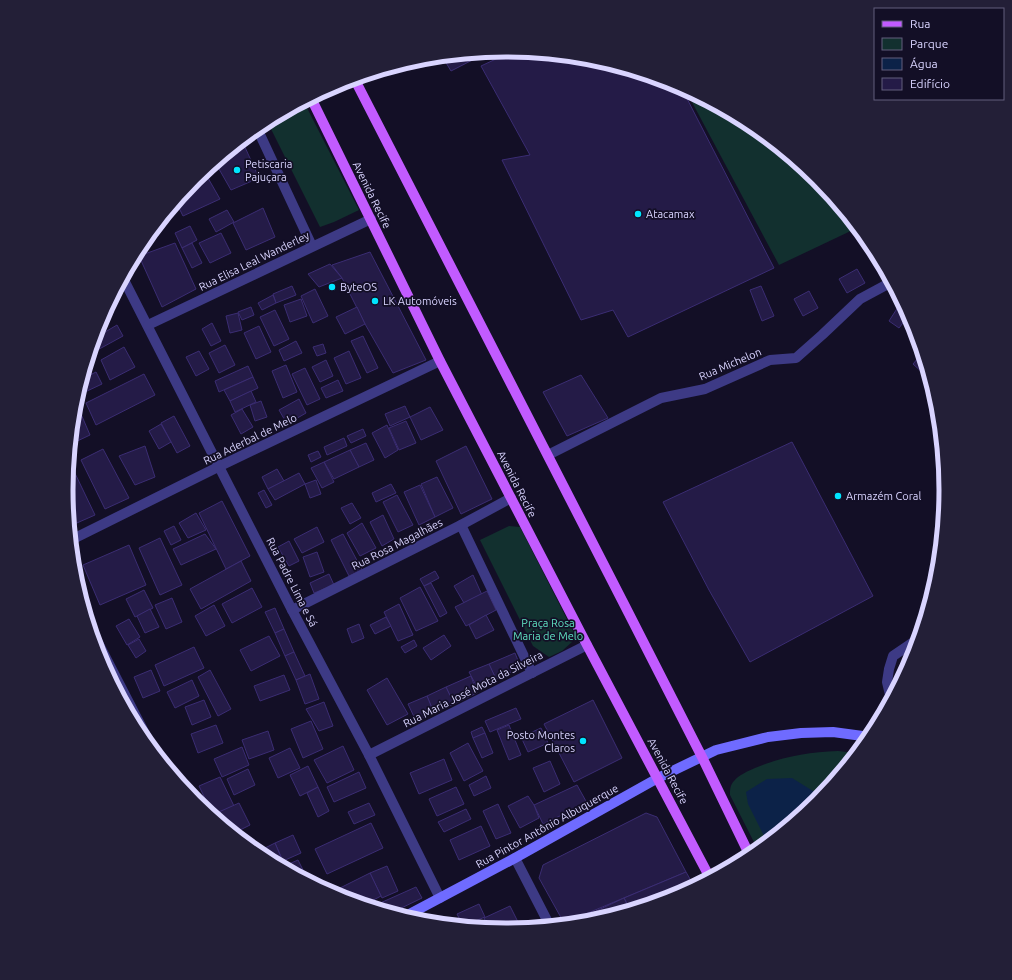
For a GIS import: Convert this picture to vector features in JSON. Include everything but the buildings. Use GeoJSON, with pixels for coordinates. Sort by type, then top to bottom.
{"type":"FeatureCollection","features":[{"type":"Feature","properties":{"kind":"main road"},"geometry":{"type":"LineString","coordinates":[[357,84],[702,757],[747,850]]}},
{"type":"Feature","properties":{"kind":"main road","name":"Avenida Recife"},"geometry":{"type":"LineString","coordinates":[[313,102],[440,360],[587,645],[707,873]]}},
{"type":"Feature","properties":{"kind":"main road","name":"Rua Pintor Antônio Albuquerque"},"geometry":{"type":"LineString","coordinates":[[411,912],[515,858],[658,778],[702,757],[728,747],[768,737],[801,733],[833,732],[863,736]]}},
{"type":"Feature","properties":{"kind":"street"},"geometry":{"type":"LineString","coordinates":[[260,134],[312,246]]}},
{"type":"Feature","properties":{"kind":"street","name":"Rua Elisa Leal Wanderley"},"geometry":{"type":"LineString","coordinates":[[148,325],[371,219]]}},
{"type":"Feature","properties":{"kind":"street","name":"Rua Padre Lima e Sá"},"geometry":{"type":"LineString","coordinates":[[126,283],[292,610],[369,755],[440,898]]}},
{"type":"Feature","properties":{"kind":"street","name":"Rua Michelon"},"geometry":{"type":"LineString","coordinates":[[548,455],[661,398],[705,389],[770,360],[796,358],[860,299],[886,285]]}},
{"type":"Feature","properties":{"kind":"street","name":"Rua Aderbal de Melo"},"geometry":{"type":"LineString","coordinates":[[76,538],[440,360]]}},
{"type":"Feature","properties":{"kind":"street","name":"Rua Rosa Magalhães"},"geometry":{"type":"LineString","coordinates":[[292,610],[461,525],[511,498]]}},
{"type":"Feature","properties":{"kind":"street"},"geometry":{"type":"LineString","coordinates":[[461,525],[532,673]]}},
{"type":"Feature","properties":{"kind":"street"},"geometry":{"type":"LineString","coordinates":[[889,691],[887,682],[893,656],[910,644]]}},
{"type":"Feature","properties":{"kind":"street","name":"Rua Maria José Mota da Silveira"},"geometry":{"type":"LineString","coordinates":[[369,755],[587,645]]}},
{"type":"Feature","properties":{"kind":"street"},"geometry":{"type":"LineString","coordinates":[[112,669],[130,704]]}},
{"type":"Feature","properties":{"kind":"street"},"geometry":{"type":"LineString","coordinates":[[515,858],[547,921]]}},
{"type":"Feature","properties":{"kind":"green space"},"geometry":{"type":"Polygon","coordinates":[[[690,98],[722,115],[770,146],[812,184],[853,230],[779,265],[690,98]]]}},
{"type":"Feature","properties":{"kind":"green space"},"geometry":{"type":"Polygon","coordinates":[[[306,106],[359,210],[320,227],[270,127],[306,106]]]}},
{"type":"Feature","properties":{"kind":"green space","name":"Praça Rosa Maria de Melo"},"geometry":{"type":"Polygon","coordinates":[[[509,526],[520,527],[573,631],[572,642],[562,651],[549,657],[533,646],[480,540],[509,526]]]}},
{"type":"Feature","properties":{"kind":"green space"},"geometry":{"type":"Polygon","coordinates":[[[838,751],[851,752],[812,796],[770,834],[755,844],[730,795],[730,788],[733,783],[738,777],[755,768],[785,758],[838,751]]]}},
{"type":"Feature","properties":{"kind":"water"},"geometry":{"type":"Polygon","coordinates":[[[792,778],[815,792],[791,816],[765,838],[748,804],[746,792],[767,779],[792,778]]]}},
{"type":"Feature","properties":{"kind":"place","name":"Petiscaria Pajuçara"},"geometry":{"type":"Point","coordinates":[237,170]}},
{"type":"Feature","properties":{"kind":"place","name":"Atacamax"},"geometry":{"type":"Point","coordinates":[638,214]}},
{"type":"Feature","properties":{"kind":"place","name":"ByteOS"},"geometry":{"type":"Point","coordinates":[332,287]}},
{"type":"Feature","properties":{"kind":"place","name":"LK Automóveis"},"geometry":{"type":"Point","coordinates":[375,301]}},
{"type":"Feature","properties":{"kind":"place","name":"Armazém Coral"},"geometry":{"type":"Point","coordinates":[838,496]}},
{"type":"Feature","properties":{"kind":"place","name":"Posto Montes Claros"},"geometry":{"type":"Point","coordinates":[583,741]}}]}
